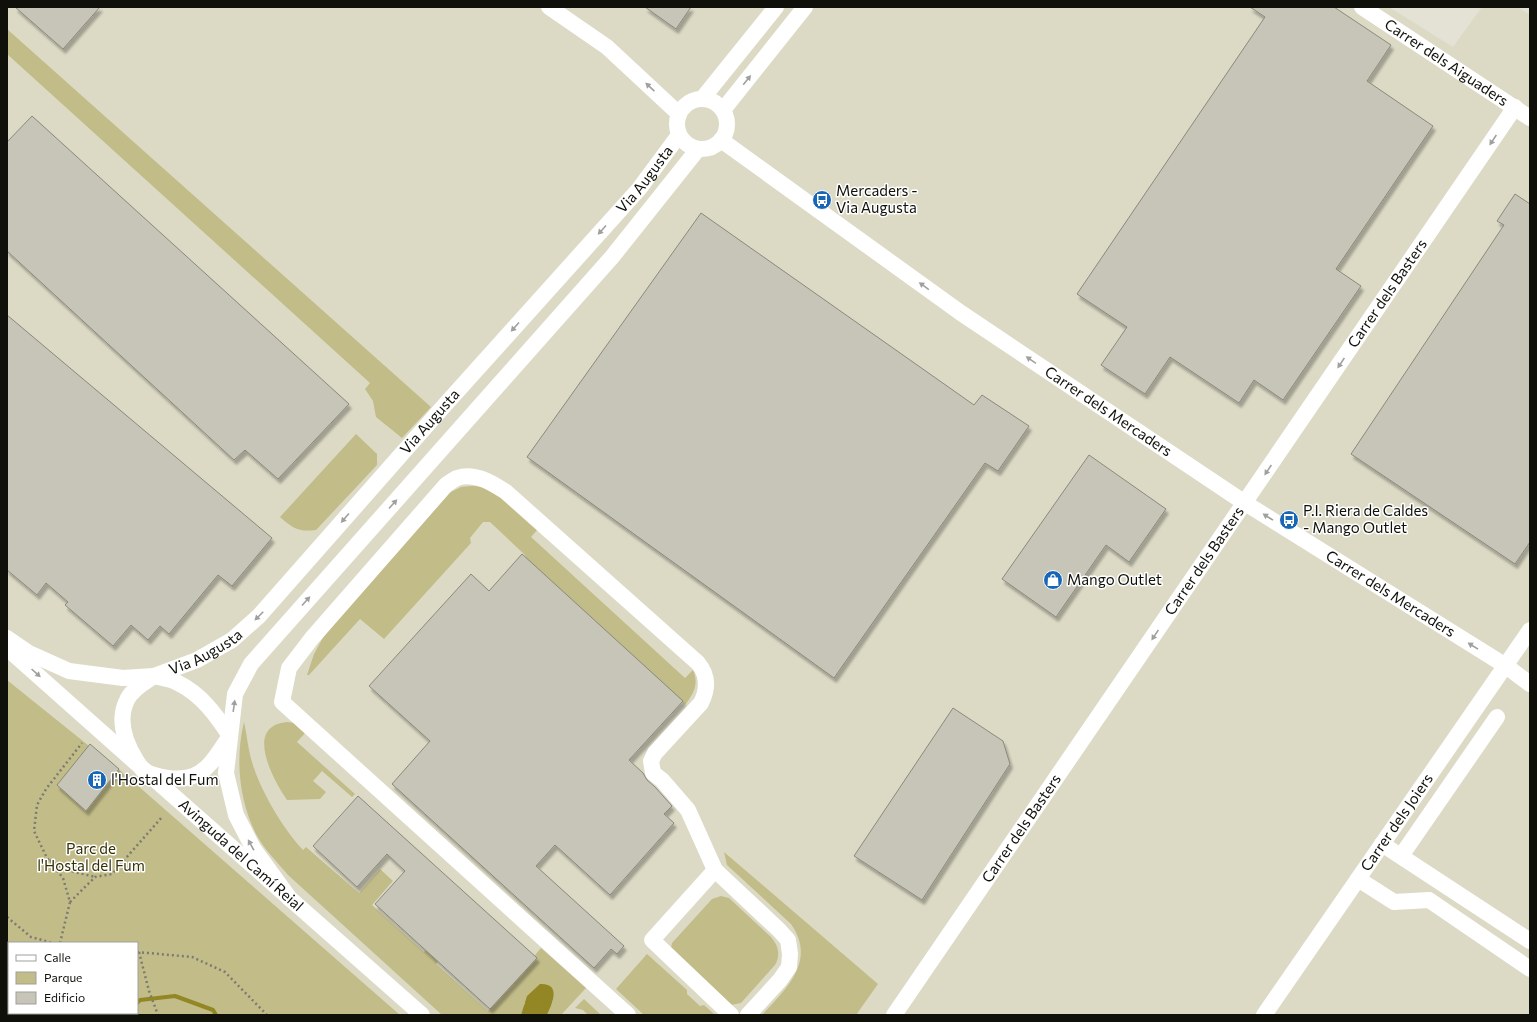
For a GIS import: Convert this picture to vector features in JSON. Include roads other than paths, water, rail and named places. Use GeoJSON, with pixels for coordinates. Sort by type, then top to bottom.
{"type":"FeatureCollection","features":[{"type":"Feature","properties":{"kind":"street"},"geometry":{"type":"LineString","coordinates":[[549,7],[607,47],[679,114]]}},
{"type":"Feature","properties":{"kind":"street"},"geometry":{"type":"LineString","coordinates":[[702,99],[776,7]]}},
{"type":"Feature","properties":{"kind":"street"},"geometry":{"type":"LineString","coordinates":[[723,110],[806,7]]}},
{"type":"Feature","properties":{"kind":"street","name":"Carrer dels Aiguaders"},"geometry":{"type":"LineString","coordinates":[[1362,7],[1530,118]]}},
{"type":"Feature","properties":{"kind":"street"},"geometry":{"type":"LineString","coordinates":[[702,99],[716,103],[723,110],[726,117],[727,126],[721,140],[714,146],[706,149],[698,149],[690,146],[684,141],[679,134],[677,121],[679,114],[685,105],[695,100],[702,99]]}},
{"type":"Feature","properties":{"kind":"street","name":"Carrer dels Basters"},"geometry":{"type":"LineString","coordinates":[[894,1015],[1515,107]]}},
{"type":"Feature","properties":{"kind":"street","name":"Via Augusta"},"geometry":{"type":"LineString","coordinates":[[230,736],[214,760],[193,776],[176,778],[161,777],[142,769],[129,748],[123,732],[122,712],[127,698],[139,686],[154,676],[197,660],[232,640],[259,616],[443,407],[639,189],[679,134]]}},
{"type":"Feature","properties":{"kind":"street","name":"Carrer dels Mercaders"},"geometry":{"type":"LineString","coordinates":[[721,140],[961,313],[1245,503],[1506,666],[1530,684]]}},
{"type":"Feature","properties":{"kind":"street","name":"Via Augusta"},"geometry":{"type":"LineString","coordinates":[[290,899],[253,848],[236,815],[226,773],[235,694],[251,664],[612,257],[698,149]]}},
{"type":"Feature","properties":{"kind":"street"},"geometry":{"type":"LineString","coordinates":[[628,1015],[282,702],[288,668],[312,638],[446,485],[457,478],[473,477],[490,481],[506,492],[704,670],[706,681],[705,695],[701,703],[655,753],[651,761],[653,773],[662,780],[688,810],[715,870],[788,940],[790,954],[789,967],[780,980],[748,1015]]}},
{"type":"Feature","properties":{"kind":"street","name":"Carrer dels Joiers"},"geometry":{"type":"LineString","coordinates":[[1264,1015],[1530,630]]}},
{"type":"Feature","properties":{"kind":"street","name":"Via Augusta"},"geometry":{"type":"LineString","coordinates":[[7,638],[29,653],[69,671],[123,678],[154,676],[177,682],[195,693],[218,718],[230,736]]}},
{"type":"Feature","properties":{"kind":"street","name":"Avinguda del Camí Reial"},"geometry":{"type":"LineString","coordinates":[[7,647],[142,769],[422,1015]]}},
{"type":"Feature","properties":{"kind":"street"},"geometry":{"type":"LineString","coordinates":[[1401,856],[1497,717]]}},
{"type":"Feature","properties":{"kind":"street"},"geometry":{"type":"LineString","coordinates":[[1382,844],[1530,941]]}},
{"type":"Feature","properties":{"kind":"street"},"geometry":{"type":"LineString","coordinates":[[715,870],[652,940],[731,1015]]}},
{"type":"Feature","properties":{"kind":"street"},"geometry":{"type":"LineString","coordinates":[[1358,879],[1394,902],[1429,900],[1530,969]]}},
{"type":"Feature","properties":{"kind":"waterway"},"geometry":{"type":"LineString","coordinates":[[138,1002],[140,1000],[175,996],[213,1010],[216,1015]]}},
{"type":"Feature","properties":{"kind":"place","name":"Mercaders - Via Augusta"},"geometry":{"type":"Point","coordinates":[822,200]}},
{"type":"Feature","properties":{"kind":"place","name":"P.I. Riera de Caldes - Mango Outlet"},"geometry":{"type":"Point","coordinates":[1289,520]}},
{"type":"Feature","properties":{"kind":"place","name":"Mango Outlet"},"geometry":{"type":"Point","coordinates":[1053,580]}},
{"type":"Feature","properties":{"kind":"place","name":"l'Hostal del Fum"},"geometry":{"type":"Point","coordinates":[97,780]}},
{"type":"Feature","properties":{"kind":"park label","name":"Parc de l'Hostal del Fum"},"geometry":{"type":"Point","coordinates":[91,858]}}]}
